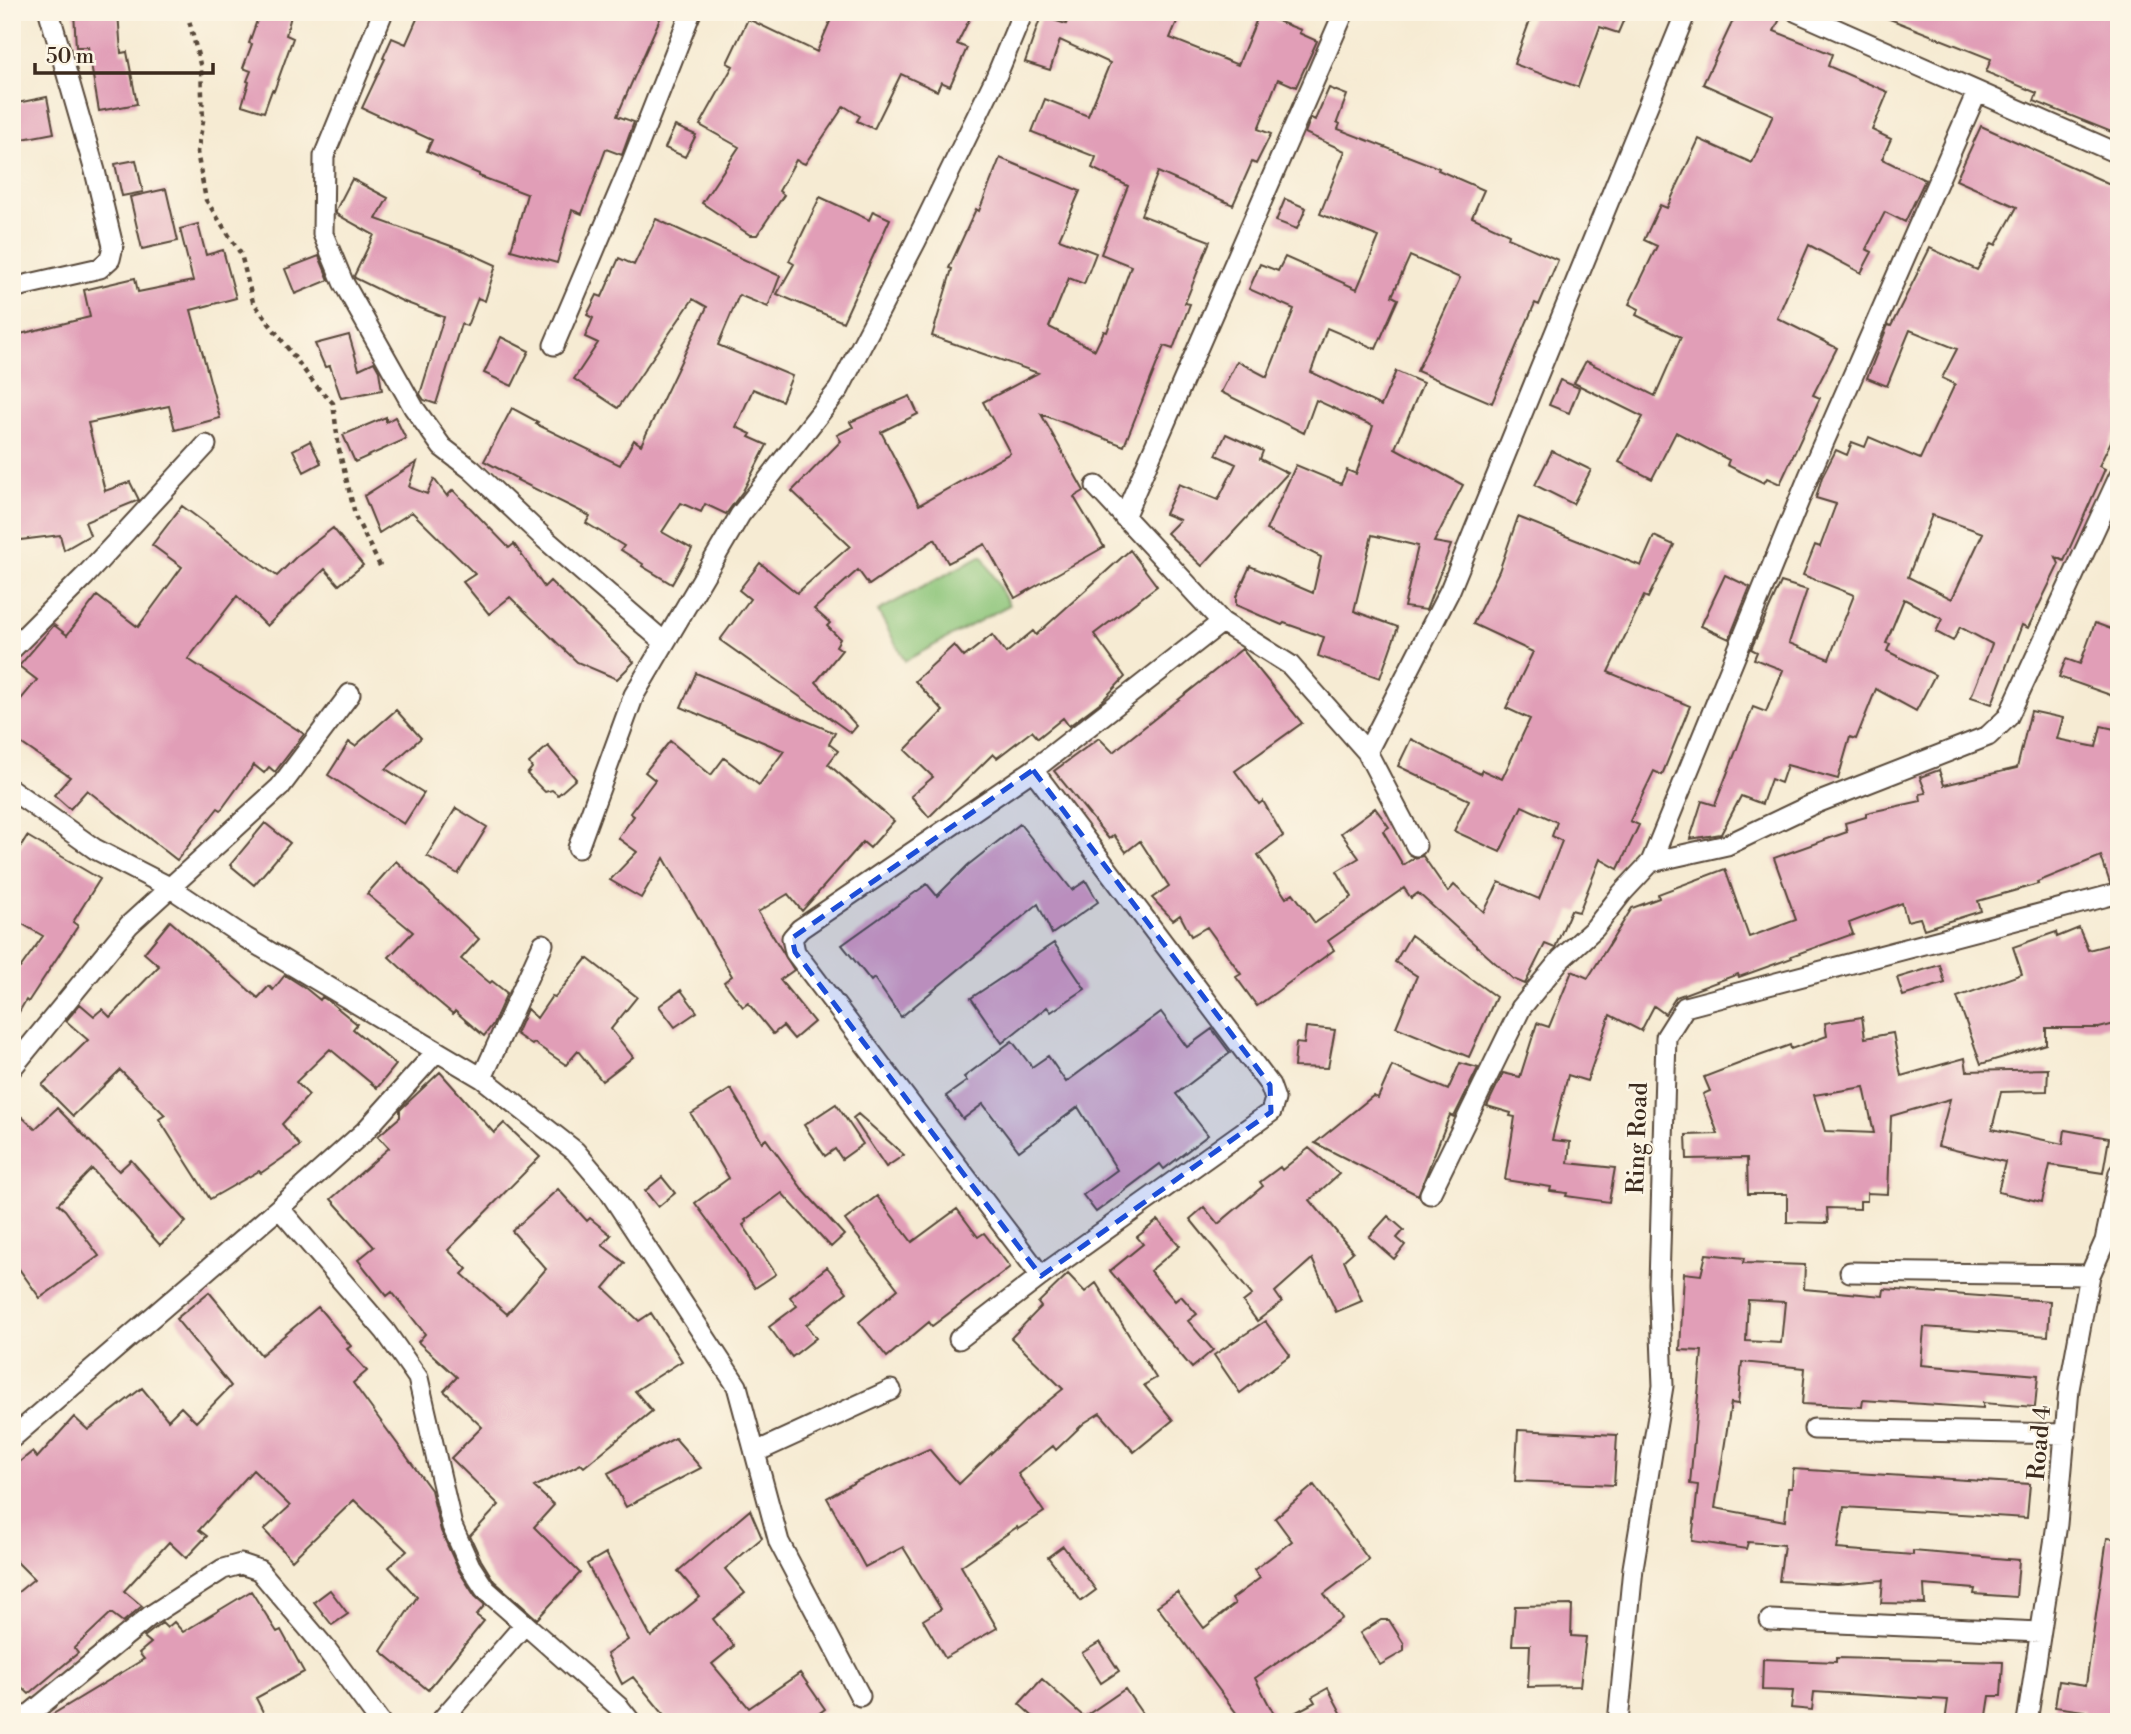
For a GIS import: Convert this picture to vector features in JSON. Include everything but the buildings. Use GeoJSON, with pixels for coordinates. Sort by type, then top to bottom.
{"type":"FeatureCollection","features":[{"type":"Feature","properties":{"kind":"street"},"geometry":{"type":"LineString","coordinates":[[12,288],[100,268],[110,259],[113,246],[49,12]]}},
{"type":"Feature","properties":{"kind":"street"},"geometry":{"type":"LineString","coordinates":[[383,12],[324,156],[323,234],[343,282],[414,408],[442,447],[472,470],[545,539],[664,642]]}},
{"type":"Feature","properties":{"kind":"street"},"geometry":{"type":"LineString","coordinates":[[554,345],[631,164],[691,12]]}},
{"type":"Feature","properties":{"kind":"street"},"geometry":{"type":"LineString","coordinates":[[578,848],[634,695],[740,515],[838,389],[916,241],[996,77],[1023,12]]}},
{"type":"Feature","properties":{"kind":"street"},"geometry":{"type":"LineString","coordinates":[[1124,517],[1343,12]]}},
{"type":"Feature","properties":{"kind":"street"},"geometry":{"type":"LineString","coordinates":[[1367,752],[1450,590],[1686,12]]}},
{"type":"Feature","properties":{"kind":"street"},"geometry":{"type":"LineString","coordinates":[[1797,12],[2119,154]]}},
{"type":"Feature","properties":{"kind":"street"},"geometry":{"type":"LineString","coordinates":[[1430,1194],[1521,1008],[1561,959],[1595,928],[1651,862],[1809,476],[1977,92]]}},
{"type":"Feature","properties":{"kind":"street"},"geometry":{"type":"LineString","coordinates":[[12,649],[85,576],[206,445]]}},
{"type":"Feature","properties":{"kind":"street"},"geometry":{"type":"LineString","coordinates":[[1651,862],[1727,845],[1809,806],[1989,736],[2008,717],[2119,477]]}},
{"type":"Feature","properties":{"kind":"street"},"geometry":{"type":"LineString","coordinates":[[1096,486],[1222,622],[1290,665],[1367,752],[1416,846]]}},
{"type":"Feature","properties":{"kind":"street"},"geometry":{"type":"LineString","coordinates":[[1041,1276],[795,952],[792,938],[800,929],[1033,770],[1222,622]]}},
{"type":"Feature","properties":{"kind":"street"},"geometry":{"type":"LineString","coordinates":[[12,1068],[130,925],[280,787],[350,694]]}},
{"type":"Feature","properties":{"kind":"street"},"geometry":{"type":"LineString","coordinates":[[960,1339],[1041,1276],[1271,1112],[1275,1099],[1270,1085],[1033,770]]}},
{"type":"Feature","properties":{"kind":"street"},"geometry":{"type":"LineString","coordinates":[[12,790],[95,849],[171,888],[246,938],[482,1078],[575,1151],[609,1191],[737,1386],[779,1542],[860,1696]]}},
{"type":"Feature","properties":{"kind":"street","name":"Ring Road"},"geometry":{"type":"LineString","coordinates":[[1618,1722],[1633,1568],[1663,1386],[1659,1284],[1666,1037],[1685,1007],[2119,892]]}},
{"type":"Feature","properties":{"kind":"street"},"geometry":{"type":"LineString","coordinates":[[482,1078],[543,944]]}},
{"type":"Feature","properties":{"kind":"street"},"geometry":{"type":"LineString","coordinates":[[12,1438],[365,1131],[436,1052]]}},
{"type":"Feature","properties":{"kind":"street","name":"Road 4"},"geometry":{"type":"LineString","coordinates":[[2027,1722],[2057,1524],[2069,1389],[2090,1275],[2105,1241],[2119,1173]]}},
{"type":"Feature","properties":{"kind":"street"},"geometry":{"type":"LineString","coordinates":[[279,1208],[385,1331],[418,1378],[452,1526],[470,1566],[485,1589],[620,1709],[631,1722]]}},
{"type":"Feature","properties":{"kind":"street"},"geometry":{"type":"LineString","coordinates":[[1850,1272],[2090,1275]]}},
{"type":"Feature","properties":{"kind":"street"},"geometry":{"type":"LineString","coordinates":[[756,1452],[891,1390]]}},
{"type":"Feature","properties":{"kind":"street"},"geometry":{"type":"LineString","coordinates":[[1814,1429],[2066,1434]]}},
{"type":"Feature","properties":{"kind":"street"},"geometry":{"type":"LineString","coordinates":[[20,1722],[150,1616],[222,1569],[241,1563],[259,1570],[327,1650],[380,1722]]}},
{"type":"Feature","properties":{"kind":"street"},"geometry":{"type":"LineString","coordinates":[[1770,1620],[2040,1632]]}},
{"type":"Feature","properties":{"kind":"street"},"geometry":{"type":"LineString","coordinates":[[440,1722],[525,1624]]}},
{"type":"Feature","properties":{"kind":"path"},"geometry":{"type":"LineString","coordinates":[[190,12],[189,20],[201,68],[202,121],[197,152],[206,200],[241,254],[253,302],[316,386],[333,403],[339,450],[356,518],[380,566]]}},
{"type":"Feature","properties":{"kind":"highlighted area"},"geometry":{"type":"Polygon","coordinates":[[[1033,770],[1270,1085],[1271,1112],[1041,1276],[795,952],[792,938],[1033,770]]]}},
{"type":"Feature","properties":{"kind":"green space"},"geometry":{"type":"Polygon","coordinates":[[[982,555],[1009,605],[905,661],[878,611],[982,555]]]}}]}
